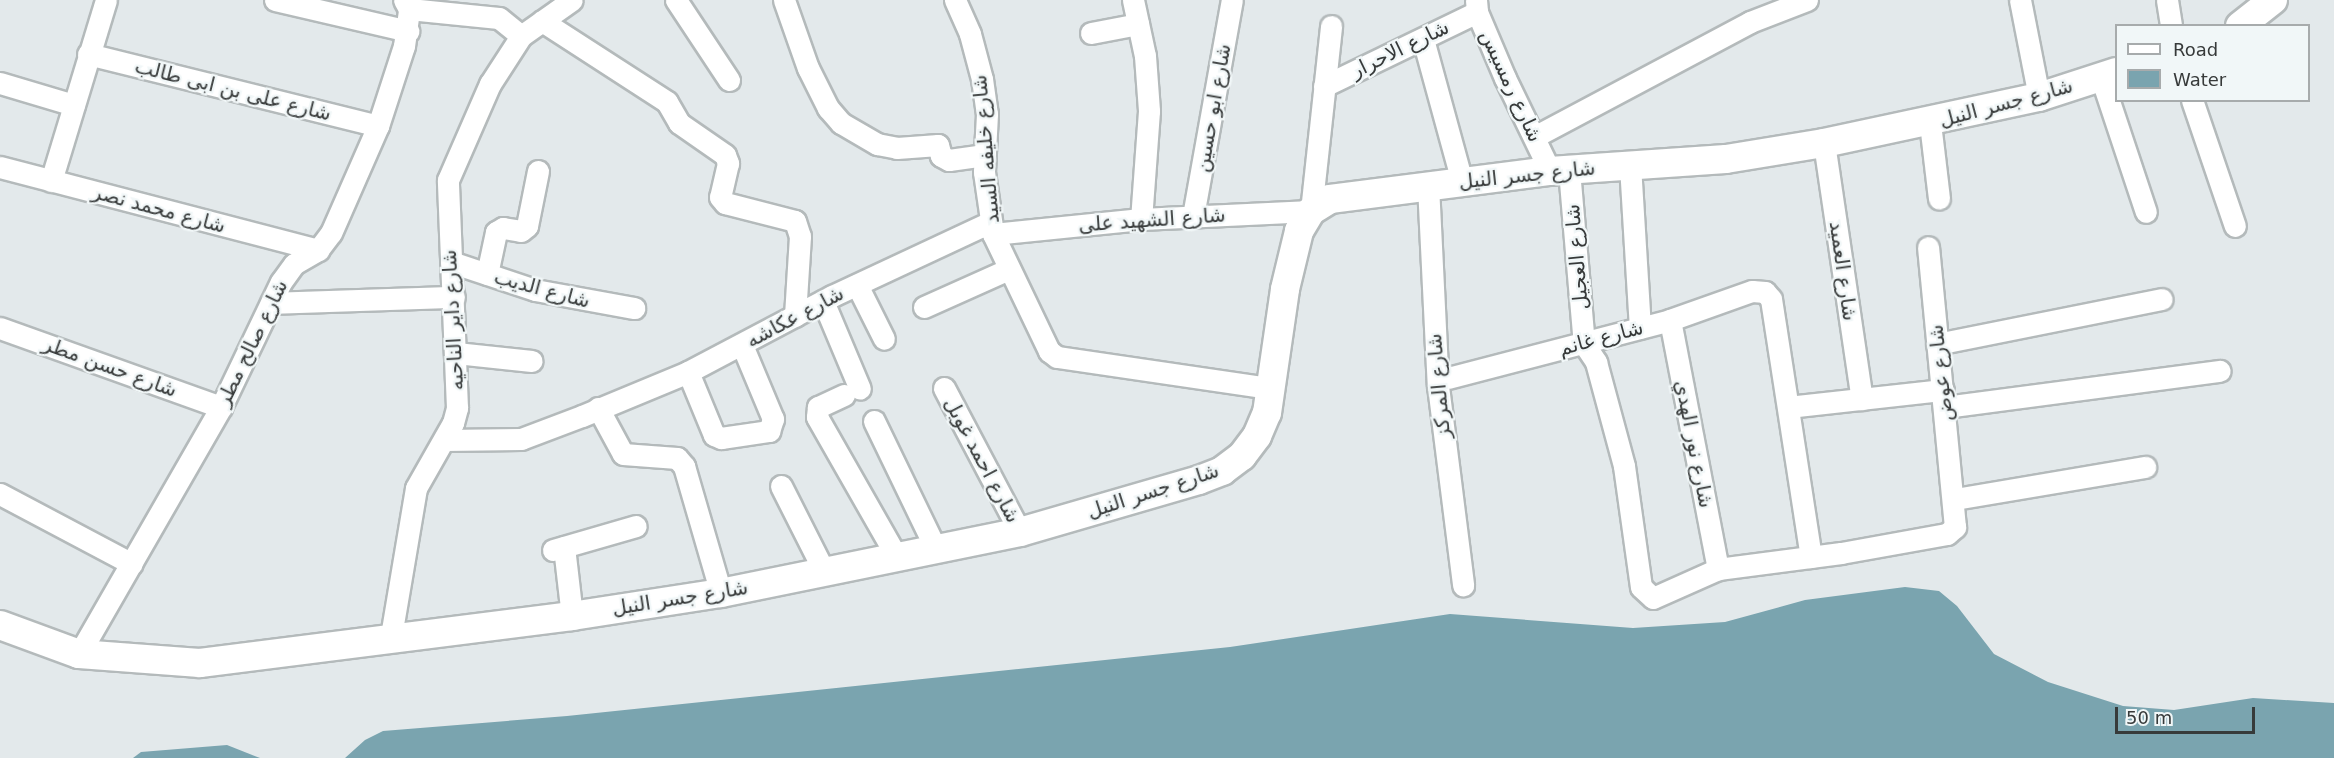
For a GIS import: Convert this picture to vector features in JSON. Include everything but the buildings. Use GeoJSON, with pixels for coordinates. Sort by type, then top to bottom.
{"type":"FeatureCollection","features":[{"type":"Feature","properties":{"kind":"street"},"geometry":{"type":"LineString","coordinates":[[51,181],[106,0]]}},
{"type":"Feature","properties":{"kind":"street"},"geometry":{"type":"LineString","coordinates":[[275,0],[408,31]]}},
{"type":"Feature","properties":{"kind":"street","name":"شارع داير الناحيه"},"geometry":{"type":"LineString","coordinates":[[391,636],[416,488],[444,440],[457,408],[448,180],[490,84],[521,36],[572,0]]}},
{"type":"Feature","properties":{"kind":"street"},"geometry":{"type":"LineString","coordinates":[[676,0],[729,80]]}},
{"type":"Feature","properties":{"kind":"street"},"geometry":{"type":"LineString","coordinates":[[784,0],[808,68],[828,108],[841,123],[877,144],[897,148],[938,145],[941,156],[949,160],[985,155]]}},
{"type":"Feature","properties":{"kind":"street","name":"شارع خليفه السيد"},"geometry":{"type":"LineString","coordinates":[[955,0],[970,34],[982,79],[987,114],[985,155],[992,228],[1041,340],[1057,357],[1270,388]]}},
{"type":"Feature","properties":{"kind":"street"},"geometry":{"type":"LineString","coordinates":[[1133,0],[1149,111],[1142,219]]}},
{"type":"Feature","properties":{"kind":"street","name":"شارع ابو حسين"},"geometry":{"type":"LineString","coordinates":[[1193,216],[1233,0]]}},
{"type":"Feature","properties":{"kind":"street"},"geometry":{"type":"LineString","coordinates":[[1534,137],[1772,6],[1807,0]]}},
{"type":"Feature","properties":{"kind":"street"},"geometry":{"type":"LineString","coordinates":[[2020,0],[2039,97]]}},
{"type":"Feature","properties":{"kind":"street"},"geometry":{"type":"LineString","coordinates":[[2167,0],[2171,24]]}},
{"type":"Feature","properties":{"kind":"street"},"geometry":{"type":"LineString","coordinates":[[2243,24],[2273,0]]}},
{"type":"Feature","properties":{"kind":"street"},"geometry":{"type":"LineString","coordinates":[[406,4],[467,8],[499,18],[521,36]]}},
{"type":"Feature","properties":{"kind":"street","name":"شارع صالح مطر"},"geometry":{"type":"LineString","coordinates":[[79,654],[221,407],[287,272],[318,250],[331,232],[378,126],[408,31],[406,4]]}},
{"type":"Feature","properties":{"kind":"street","name":"شارع الاحرار"},"geometry":{"type":"LineString","coordinates":[[1324,86],[1423,39],[1476,6]]}},
{"type":"Feature","properties":{"kind":"street","name":"شارع رمسيس"},"geometry":{"type":"LineString","coordinates":[[1476,6],[1534,137],[1560,171]]}},
{"type":"Feature","properties":{"kind":"street"},"geometry":{"type":"LineString","coordinates":[[542,21],[667,102],[679,123],[725,155],[728,163],[720,197],[725,202],[795,221],[800,230],[795,316]]}},
{"type":"Feature","properties":{"kind":"street"},"geometry":{"type":"LineString","coordinates":[[1091,33],[1138,24]]}},
{"type":"Feature","properties":{"kind":"street"},"geometry":{"type":"LineString","coordinates":[[1311,212],[1331,26]]}},
{"type":"Feature","properties":{"kind":"street"},"geometry":{"type":"LineString","coordinates":[[1423,39],[1462,182]]}},
{"type":"Feature","properties":{"kind":"street","name":"شارع على بن ابى طالب"},"geometry":{"type":"LineString","coordinates":[[88,54],[378,126]]}},
{"type":"Feature","properties":{"kind":"street"},"geometry":{"type":"LineString","coordinates":[[2109,75],[2115,97]]}},
{"type":"Feature","properties":{"kind":"street","name":"شارع جسر النيل"},"geometry":{"type":"LineString","coordinates":[[0,625],[60,650],[79,654],[200,663],[391,636],[572,616],[721,593],[1020,532],[1222,471],[1242,456],[1257,436],[1267,413],[1295,242],[1311,212],[1340,195],[1560,171],[1726,159],[1930,123],[2039,97],[2109,75]]}},
{"type":"Feature","properties":{"kind":"street"},"geometry":{"type":"LineString","coordinates":[[0,83],[74,105]]}},
{"type":"Feature","properties":{"kind":"street"},"geometry":{"type":"LineString","coordinates":[[2116,102],[2146,212]]}},
{"type":"Feature","properties":{"kind":"street"},"geometry":{"type":"LineString","coordinates":[[2193,102],[2235,226]]}},
{"type":"Feature","properties":{"kind":"street"},"geometry":{"type":"LineString","coordinates":[[1930,123],[1939,198]]}},
{"type":"Feature","properties":{"kind":"street","name":"شارع العميد"},"geometry":{"type":"LineString","coordinates":[[1824,143],[1862,399]]}},
{"type":"Feature","properties":{"kind":"street"},"geometry":{"type":"LineString","coordinates":[[1630,165],[1640,328]]}},
{"type":"Feature","properties":{"kind":"street","name":"شارع محمد نصر"},"geometry":{"type":"LineString","coordinates":[[0,167],[318,250]]}},
{"type":"Feature","properties":{"kind":"street"},"geometry":{"type":"LineString","coordinates":[[487,274],[496,232],[503,228],[521,231],[527,226],[538,171]]}},
{"type":"Feature","properties":{"kind":"street","name":"شارع العجيل"},"geometry":{"type":"LineString","coordinates":[[1560,171],[1584,344]]}},
{"type":"Feature","properties":{"kind":"street","name":"شارع المركز"},"geometry":{"type":"LineString","coordinates":[[1428,185],[1438,386],[1463,585]]}},
{"type":"Feature","properties":{"kind":"street","name":"شارع الشهيد على"},"geometry":{"type":"LineString","coordinates":[[992,228],[1193,216],[1311,212]]}},
{"type":"Feature","properties":{"kind":"street","name":"شارع عكاشه"},"geometry":{"type":"LineString","coordinates":[[444,440],[521,440],[598,408],[646,379],[688,372],[823,301],[992,228]]}},
{"type":"Feature","properties":{"kind":"street","name":"شارع عوض"},"geometry":{"type":"LineString","coordinates":[[1584,344],[1596,362],[1624,466],[1643,591],[1653,598],[1661,597],[1718,569],[1811,557],[1947,534],[1957,523],[1928,247]]}},
{"type":"Feature","properties":{"kind":"street","name":"شارع الديب"},"geometry":{"type":"LineString","coordinates":[[452,262],[546,293],[634,308]]}},
{"type":"Feature","properties":{"kind":"street"},"geometry":{"type":"LineString","coordinates":[[924,307],[1009,269]]}},
{"type":"Feature","properties":{"kind":"street"},"geometry":{"type":"LineString","coordinates":[[857,285],[884,339]]}},
{"type":"Feature","properties":{"kind":"street","name":"شارع غانم"},"geometry":{"type":"LineString","coordinates":[[1448,378],[1670,320],[1752,291],[1765,292],[1771,299],[1788,407]]}},
{"type":"Feature","properties":{"kind":"street"},"geometry":{"type":"LineString","coordinates":[[271,303],[454,297]]}},
{"type":"Feature","properties":{"kind":"street"},"geometry":{"type":"LineString","coordinates":[[1937,344],[2163,299]]}},
{"type":"Feature","properties":{"kind":"street"},"geometry":{"type":"LineString","coordinates":[[823,301],[852,392],[818,407],[816,417],[897,556]]}},
{"type":"Feature","properties":{"kind":"street","name":"شارع نور الهدي"},"geometry":{"type":"LineString","coordinates":[[1670,320],[1718,569]]}},
{"type":"Feature","properties":{"kind":"street","name":"شارع حسن مطر"},"geometry":{"type":"LineString","coordinates":[[0,328],[221,407]]}},
{"type":"Feature","properties":{"kind":"street"},"geometry":{"type":"LineString","coordinates":[[688,372],[714,435],[721,438],[769,432],[773,418],[742,345]]}},
{"type":"Feature","properties":{"kind":"street"},"geometry":{"type":"LineString","coordinates":[[456,353],[532,361]]}},
{"type":"Feature","properties":{"kind":"street"},"geometry":{"type":"LineString","coordinates":[[1811,557],[1788,407],[1862,399],[1944,398],[2220,371]]}},
{"type":"Feature","properties":{"kind":"street","name":"شارع احمد غويل"},"geometry":{"type":"LineString","coordinates":[[944,388],[1020,532]]}},
{"type":"Feature","properties":{"kind":"street"},"geometry":{"type":"LineString","coordinates":[[598,408],[623,454],[677,458],[684,466],[721,593]]}},
{"type":"Feature","properties":{"kind":"street"},"geometry":{"type":"LineString","coordinates":[[874,421],[936,549]]}},
{"type":"Feature","properties":{"kind":"street"},"geometry":{"type":"LineString","coordinates":[[1955,499],[2145,467]]}},
{"type":"Feature","properties":{"kind":"street"},"geometry":{"type":"LineString","coordinates":[[780,486],[824,571]]}},
{"type":"Feature","properties":{"kind":"street"},"geometry":{"type":"LineString","coordinates":[[0,494],[132,564]]}},
{"type":"Feature","properties":{"kind":"street"},"geometry":{"type":"LineString","coordinates":[[572,616],[558,548],[636,526]]}},
{"type":"Feature","properties":{"kind":"water"},"geometry":{"type":"Polygon","coordinates":[[[1905,587],[1939,591],[1957,606],[1994,654],[2048,682],[2123,706],[2174,710],[2253,698],[2334,703],[2334,758],[345,758],[365,740],[383,731],[567,716],[1230,647],[1450,614],[1633,628],[1725,622],[1805,600],[1905,587]]]}},
{"type":"Feature","properties":{"kind":"water"},"geometry":{"type":"Polygon","coordinates":[[[227,745],[260,758],[133,758],[141,752],[227,745]]]}}]}
